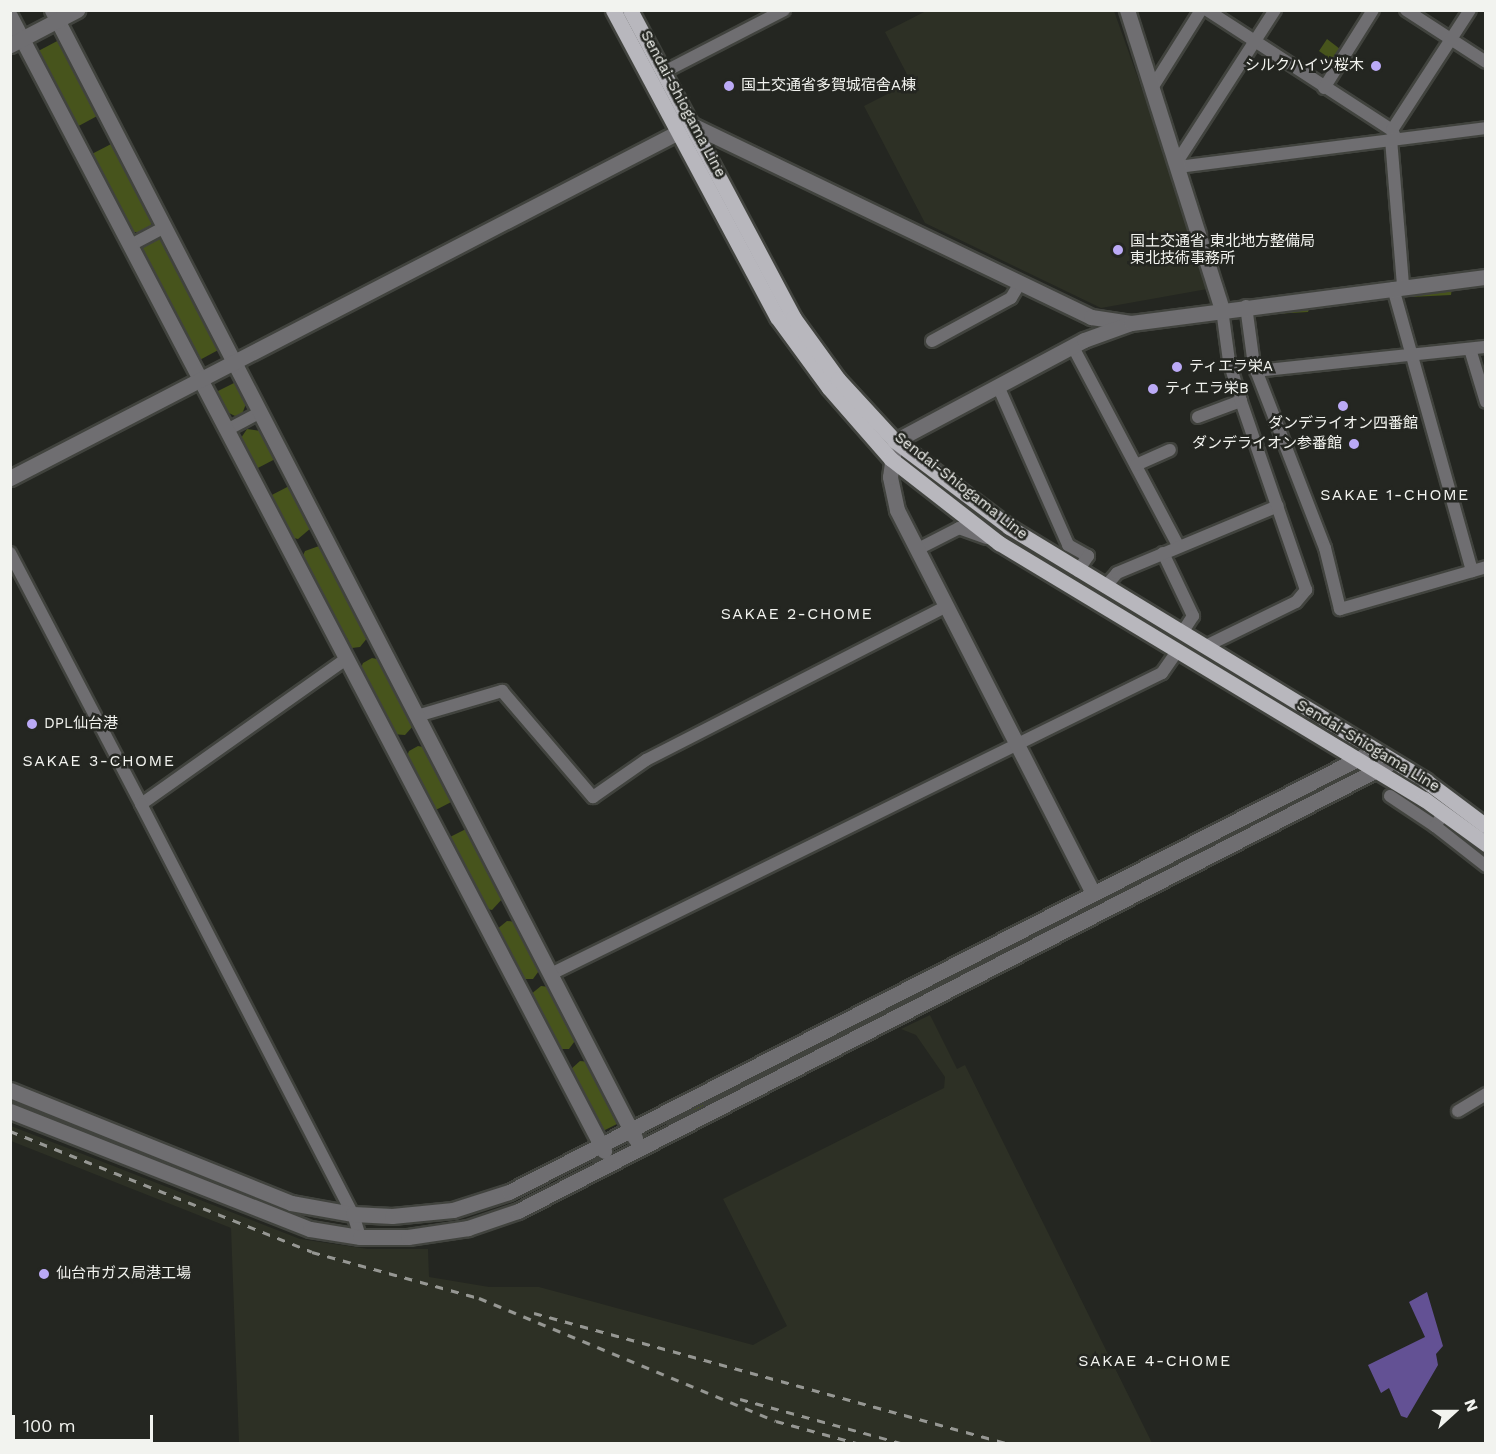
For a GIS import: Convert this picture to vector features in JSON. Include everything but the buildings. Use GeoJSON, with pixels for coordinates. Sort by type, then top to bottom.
{"type":"FeatureCollection","features":[{"type":"Feature","properties":{"kind":"main road","name":"Sendai-Shiogama Line"},"geometry":{"type":"LineString","coordinates":[[613,10],[685,129],[793,317],[838,379],[895,441],[963,496],[1078,571],[1392,762],[1485,826]]}},
{"type":"Feature","properties":{"kind":"main road","name":"Sendai-Shiogama Line"},"geometry":{"type":"LineString","coordinates":[[630,10],[664,72],[685,129],[777,317],[829,388],[891,459],[999,543],[1373,770],[1439,820],[1485,844]]}},
{"type":"Feature","properties":{"kind":"street"},"geometry":{"type":"LineString","coordinates":[[17,42],[54,16],[77,10]]}},
{"type":"Feature","properties":{"kind":"street"},"geometry":{"type":"LineString","coordinates":[[664,72],[784,10]]}},
{"type":"Feature","properties":{"kind":"street"},"geometry":{"type":"LineString","coordinates":[[1127,10],[1178,164],[1222,309],[1229,361],[1241,401],[1304,580],[1303,597],[1204,647]]}},
{"type":"Feature","properties":{"kind":"street"},"geometry":{"type":"LineString","coordinates":[[1152,88],[1201,10]]}},
{"type":"Feature","properties":{"kind":"street"},"geometry":{"type":"LineString","coordinates":[[1207,10],[1393,136]]}},
{"type":"Feature","properties":{"kind":"street"},"geometry":{"type":"LineString","coordinates":[[1178,164],[1275,10]]}},
{"type":"Feature","properties":{"kind":"street"},"geometry":{"type":"LineString","coordinates":[[1324,88],[1373,10]]}},
{"type":"Feature","properties":{"kind":"street"},"geometry":{"type":"LineString","coordinates":[[1406,10],[1420,14],[1450,39],[1485,62]]}},
{"type":"Feature","properties":{"kind":"street"},"geometry":{"type":"LineString","coordinates":[[1470,10],[1450,39],[1393,136],[1398,287],[1410,353],[1472,571]]}},
{"type":"Feature","properties":{"kind":"street"},"geometry":{"type":"LineString","coordinates":[[10,16],[17,42],[131,245],[598,1145],[614,1161]]}},
{"type":"Feature","properties":{"kind":"street"},"geometry":{"type":"LineString","coordinates":[[54,16],[552,974],[640,1148]]}},
{"type":"Feature","properties":{"kind":"street"},"geometry":{"type":"LineString","coordinates":[[1178,164],[1393,136],[1485,128]]}},
{"type":"Feature","properties":{"kind":"street"},"geometry":{"type":"LineString","coordinates":[[10,478],[685,129],[1091,317],[1131,323]]}},
{"type":"Feature","properties":{"kind":"street"},"geometry":{"type":"LineString","coordinates":[[131,245],[163,228]]}},
{"type":"Feature","properties":{"kind":"street"},"geometry":{"type":"LineString","coordinates":[[1105,908],[1093,893],[892,495],[891,459],[895,441],[1078,343],[1131,323],[1222,309],[1485,277]]}},
{"type":"Feature","properties":{"kind":"street"},"geometry":{"type":"LineString","coordinates":[[932,341],[1011,298],[1020,283]]}},
{"type":"Feature","properties":{"kind":"street"},"geometry":{"type":"LineString","coordinates":[[1246,306],[1257,371],[1325,548],[1340,609],[1485,567]]}},
{"type":"Feature","properties":{"kind":"street"},"geometry":{"type":"LineString","coordinates":[[1078,343],[1091,317]]}},
{"type":"Feature","properties":{"kind":"street"},"geometry":{"type":"LineString","coordinates":[[1078,343],[1179,547]]}},
{"type":"Feature","properties":{"kind":"street"},"geometry":{"type":"LineString","coordinates":[[1257,371],[1410,353],[1485,347]]}},
{"type":"Feature","properties":{"kind":"street"},"geometry":{"type":"LineString","coordinates":[[1470,349],[1485,402]]}},
{"type":"Feature","properties":{"kind":"street"},"geometry":{"type":"LineString","coordinates":[[998,386],[1068,545],[1088,556],[1078,571]]}},
{"type":"Feature","properties":{"kind":"street"},"geometry":{"type":"LineString","coordinates":[[1198,417],[1241,401]]}},
{"type":"Feature","properties":{"kind":"street"},"geometry":{"type":"LineString","coordinates":[[228,430],[259,412]]}},
{"type":"Feature","properties":{"kind":"street"},"geometry":{"type":"LineString","coordinates":[[1137,465],[1170,450]]}},
{"type":"Feature","properties":{"kind":"street"},"geometry":{"type":"LineString","coordinates":[[1105,586],[1118,573],[1278,506]]}},
{"type":"Feature","properties":{"kind":"street"},"geometry":{"type":"LineString","coordinates":[[918,549],[959,528],[999,543]]}},
{"type":"Feature","properties":{"kind":"street"},"geometry":{"type":"LineString","coordinates":[[10,553],[353,1214],[360,1237]]}},
{"type":"Feature","properties":{"kind":"street"},"geometry":{"type":"LineString","coordinates":[[1163,553],[1193,616],[1182,633]]}},
{"type":"Feature","properties":{"kind":"street"},"geometry":{"type":"LineString","coordinates":[[417,716],[502,692],[592,797],[646,760],[948,606]]}},
{"type":"Feature","properties":{"kind":"street"},"geometry":{"type":"LineString","coordinates":[[552,974],[1161,673],[1178,650]]}},
{"type":"Feature","properties":{"kind":"street"},"geometry":{"type":"LineString","coordinates":[[141,804],[346,659]]}},
{"type":"Feature","properties":{"kind":"street"},"geometry":{"type":"LineString","coordinates":[[10,1090],[291,1203],[353,1214],[405,1217],[479,1203],[630,1129],[1373,751]]}},
{"type":"Feature","properties":{"kind":"street"},"geometry":{"type":"LineString","coordinates":[[10,1111],[310,1229],[360,1237],[408,1237],[468,1228],[518,1211],[1216,850],[1392,762]]}},
{"type":"Feature","properties":{"kind":"street"},"geometry":{"type":"LineString","coordinates":[[1390,796],[1439,820],[1485,866]]}},
{"type":"Feature","properties":{"kind":"street"},"geometry":{"type":"LineString","coordinates":[[1208,835],[1216,850]]}},
{"type":"Feature","properties":{"kind":"street"},"geometry":{"type":"LineString","coordinates":[[1458,1111],[1485,1094]]}},
{"type":"Feature","properties":{"kind":"shaded area"},"geometry":{"type":"Polygon","coordinates":[[[926,11],[1114,11],[1213,288],[1101,308],[925,223],[864,106],[911,82],[885,32],[926,11]]]}},
{"type":"Feature","properties":{"kind":"shaded area"},"geometry":{"type":"Polygon","coordinates":[[[930,1015],[957,1069],[965,1065],[1152,1443],[239,1443],[231,1228],[11,1141],[11,1126],[300,1239],[368,1249],[428,1249],[429,1277],[489,1287],[539,1287],[753,1345],[787,1326],[723,1199],[944,1088],[945,1077],[916,1035],[901,1029],[930,1015]]]}},
{"type":"Feature","properties":{"kind":"shaded area"},"geometry":{"type":"Polygon","coordinates":[[[1427,1292],[1443,1346],[1436,1354],[1438,1365],[1407,1418],[1401,1416],[1389,1388],[1381,1393],[1368,1365],[1425,1337],[1409,1302],[1427,1292]]]}},
{"type":"Feature","properties":{"kind":"green space"},"geometry":{"type":"Polygon","coordinates":[[[61,39],[101,114],[74,128],[35,53],[61,39]]]}},
{"type":"Feature","properties":{"kind":"green space"},"geometry":{"type":"Polygon","coordinates":[[[1327,39],[1340,49],[1335,62],[1319,51],[1327,39]]]}},
{"type":"Feature","properties":{"kind":"green space"},"geometry":{"type":"Polygon","coordinates":[[[115,142],[153,216],[151,225],[144,232],[131,232],[88,156],[115,142]]]}},
{"type":"Feature","properties":{"kind":"green space"},"geometry":{"type":"Polygon","coordinates":[[[154,238],[164,240],[222,348],[196,362],[141,252],[145,243],[154,238]]]}},
{"type":"Feature","properties":{"kind":"green space"},"geometry":{"type":"Polygon","coordinates":[[[1452,288],[1451,295],[1411,297],[1413,292],[1452,288]]]}},
{"type":"Feature","properties":{"kind":"green space"},"geometry":{"type":"Polygon","coordinates":[[[1310,306],[1308,312],[1257,315],[1258,313],[1310,306]]]}},
{"type":"Feature","properties":{"kind":"green space"},"geometry":{"type":"Polygon","coordinates":[[[236,382],[246,404],[242,414],[235,416],[225,411],[216,392],[236,382]]]}},
{"type":"Feature","properties":{"kind":"green space"},"geometry":{"type":"Polygon","coordinates":[[[247,429],[261,431],[279,457],[252,471],[241,438],[247,429]]]}},
{"type":"Feature","properties":{"kind":"green space"},"geometry":{"type":"Polygon","coordinates":[[[293,484],[311,528],[298,539],[289,537],[266,498],[293,484]]]}},
{"type":"Feature","properties":{"kind":"green space"},"geometry":{"type":"Polygon","coordinates":[[[319,546],[324,548],[368,637],[360,647],[352,648],[347,638],[340,639],[301,560],[305,551],[319,546]]]}},
{"type":"Feature","properties":{"kind":"green space"},"geometry":{"type":"Polygon","coordinates":[[[372,658],[382,660],[414,725],[405,735],[392,734],[359,672],[363,663],[372,658]]]}},
{"type":"Feature","properties":{"kind":"green space"},"geometry":{"type":"Polygon","coordinates":[[[418,746],[428,748],[457,799],[430,813],[405,761],[409,751],[418,746]]]}},
{"type":"Feature","properties":{"kind":"green space"},"geometry":{"type":"Polygon","coordinates":[[[1329,781],[1333,785],[1238,831],[1237,829],[1329,781]]]}},
{"type":"Feature","properties":{"kind":"green space"},"geometry":{"type":"Polygon","coordinates":[[[470,827],[504,897],[492,910],[482,908],[444,840],[470,827]]]}},
{"type":"Feature","properties":{"kind":"green space"},"geometry":{"type":"Polygon","coordinates":[[[1203,847],[1207,850],[1177,867],[1108,895],[1138,875],[1203,847]]]}},
{"type":"Feature","properties":{"kind":"green space"},"geometry":{"type":"Polygon","coordinates":[[[1081,906],[1082,914],[927,994],[923,991],[1081,906]]]}},
{"type":"Feature","properties":{"kind":"green space"},"geometry":{"type":"Polygon","coordinates":[[[507,921],[517,922],[541,968],[533,979],[520,979],[496,930],[507,921]]]}},
{"type":"Feature","properties":{"kind":"green space"},"geometry":{"type":"Polygon","coordinates":[[[541,986],[550,987],[577,1038],[569,1049],[555,1049],[530,995],[541,986]]]}},
{"type":"Feature","properties":{"kind":"green space"},"geometry":{"type":"Polygon","coordinates":[[[897,1003],[902,1006],[762,1079],[757,1076],[853,1021],[897,1003]]]}},
{"type":"Feature","properties":{"kind":"green space"},"geometry":{"type":"Polygon","coordinates":[[[580,1061],[590,1062],[623,1121],[601,1132],[570,1070],[580,1061]]]}},
{"type":"Feature","properties":{"kind":"green space"},"geometry":{"type":"Polygon","coordinates":[[[742,1081],[744,1088],[701,1110],[641,1133],[742,1081]]]}},
{"type":"Feature","properties":{"kind":"railway"},"geometry":{"type":"LineString","coordinates":[[10,1131],[312,1252],[479,1298],[776,1421],[860,1444]]}},
{"type":"Feature","properties":{"kind":"railway"},"geometry":{"type":"LineString","coordinates":[[534,1313],[1010,1444]]}},
{"type":"Feature","properties":{"kind":"railway"},"geometry":{"type":"LineString","coordinates":[[740,1399],[904,1444]]}},
{"type":"Feature","properties":{"kind":"place","name":"シルクハイツ桜木"},"geometry":{"type":"Point","coordinates":[1376,66]}},
{"type":"Feature","properties":{"kind":"place","name":"国土交通省多賀城宿舎A棟"},"geometry":{"type":"Point","coordinates":[729,86]}},
{"type":"Feature","properties":{"kind":"place","name":"国土交通省 東北地方整備局 東北技術事務所"},"geometry":{"type":"Point","coordinates":[1118,250]}},
{"type":"Feature","properties":{"kind":"place","name":"ティエラ栄A"},"geometry":{"type":"Point","coordinates":[1177,367]}},
{"type":"Feature","properties":{"kind":"place","name":"ティエラ栄B"},"geometry":{"type":"Point","coordinates":[1153,389]}},
{"type":"Feature","properties":{"kind":"place","name":"ダンデライオン四番館"},"geometry":{"type":"Point","coordinates":[1343,406]}},
{"type":"Feature","properties":{"kind":"place","name":"ダンデライオン参番館"},"geometry":{"type":"Point","coordinates":[1354,444]}},
{"type":"Feature","properties":{"kind":"place","name":"DPL仙台港"},"geometry":{"type":"Point","coordinates":[32,724]}},
{"type":"Feature","properties":{"kind":"place","name":"仙台市ガス局港工場"},"geometry":{"type":"Point","coordinates":[44,1274]}},
{"type":"Feature","properties":{"kind":"district","name":"SAKAE 1-CHOME"},"geometry":{"type":"Point","coordinates":[1395,495]}},
{"type":"Feature","properties":{"kind":"district","name":"SAKAE 2-CHOME"},"geometry":{"type":"Point","coordinates":[797,614]}},
{"type":"Feature","properties":{"kind":"district","name":"SAKAE 3-CHOME"},"geometry":{"type":"Point","coordinates":[99,761]}},
{"type":"Feature","properties":{"kind":"district","name":"SAKAE 4-CHOME"},"geometry":{"type":"Point","coordinates":[1155,1361]}}]}
